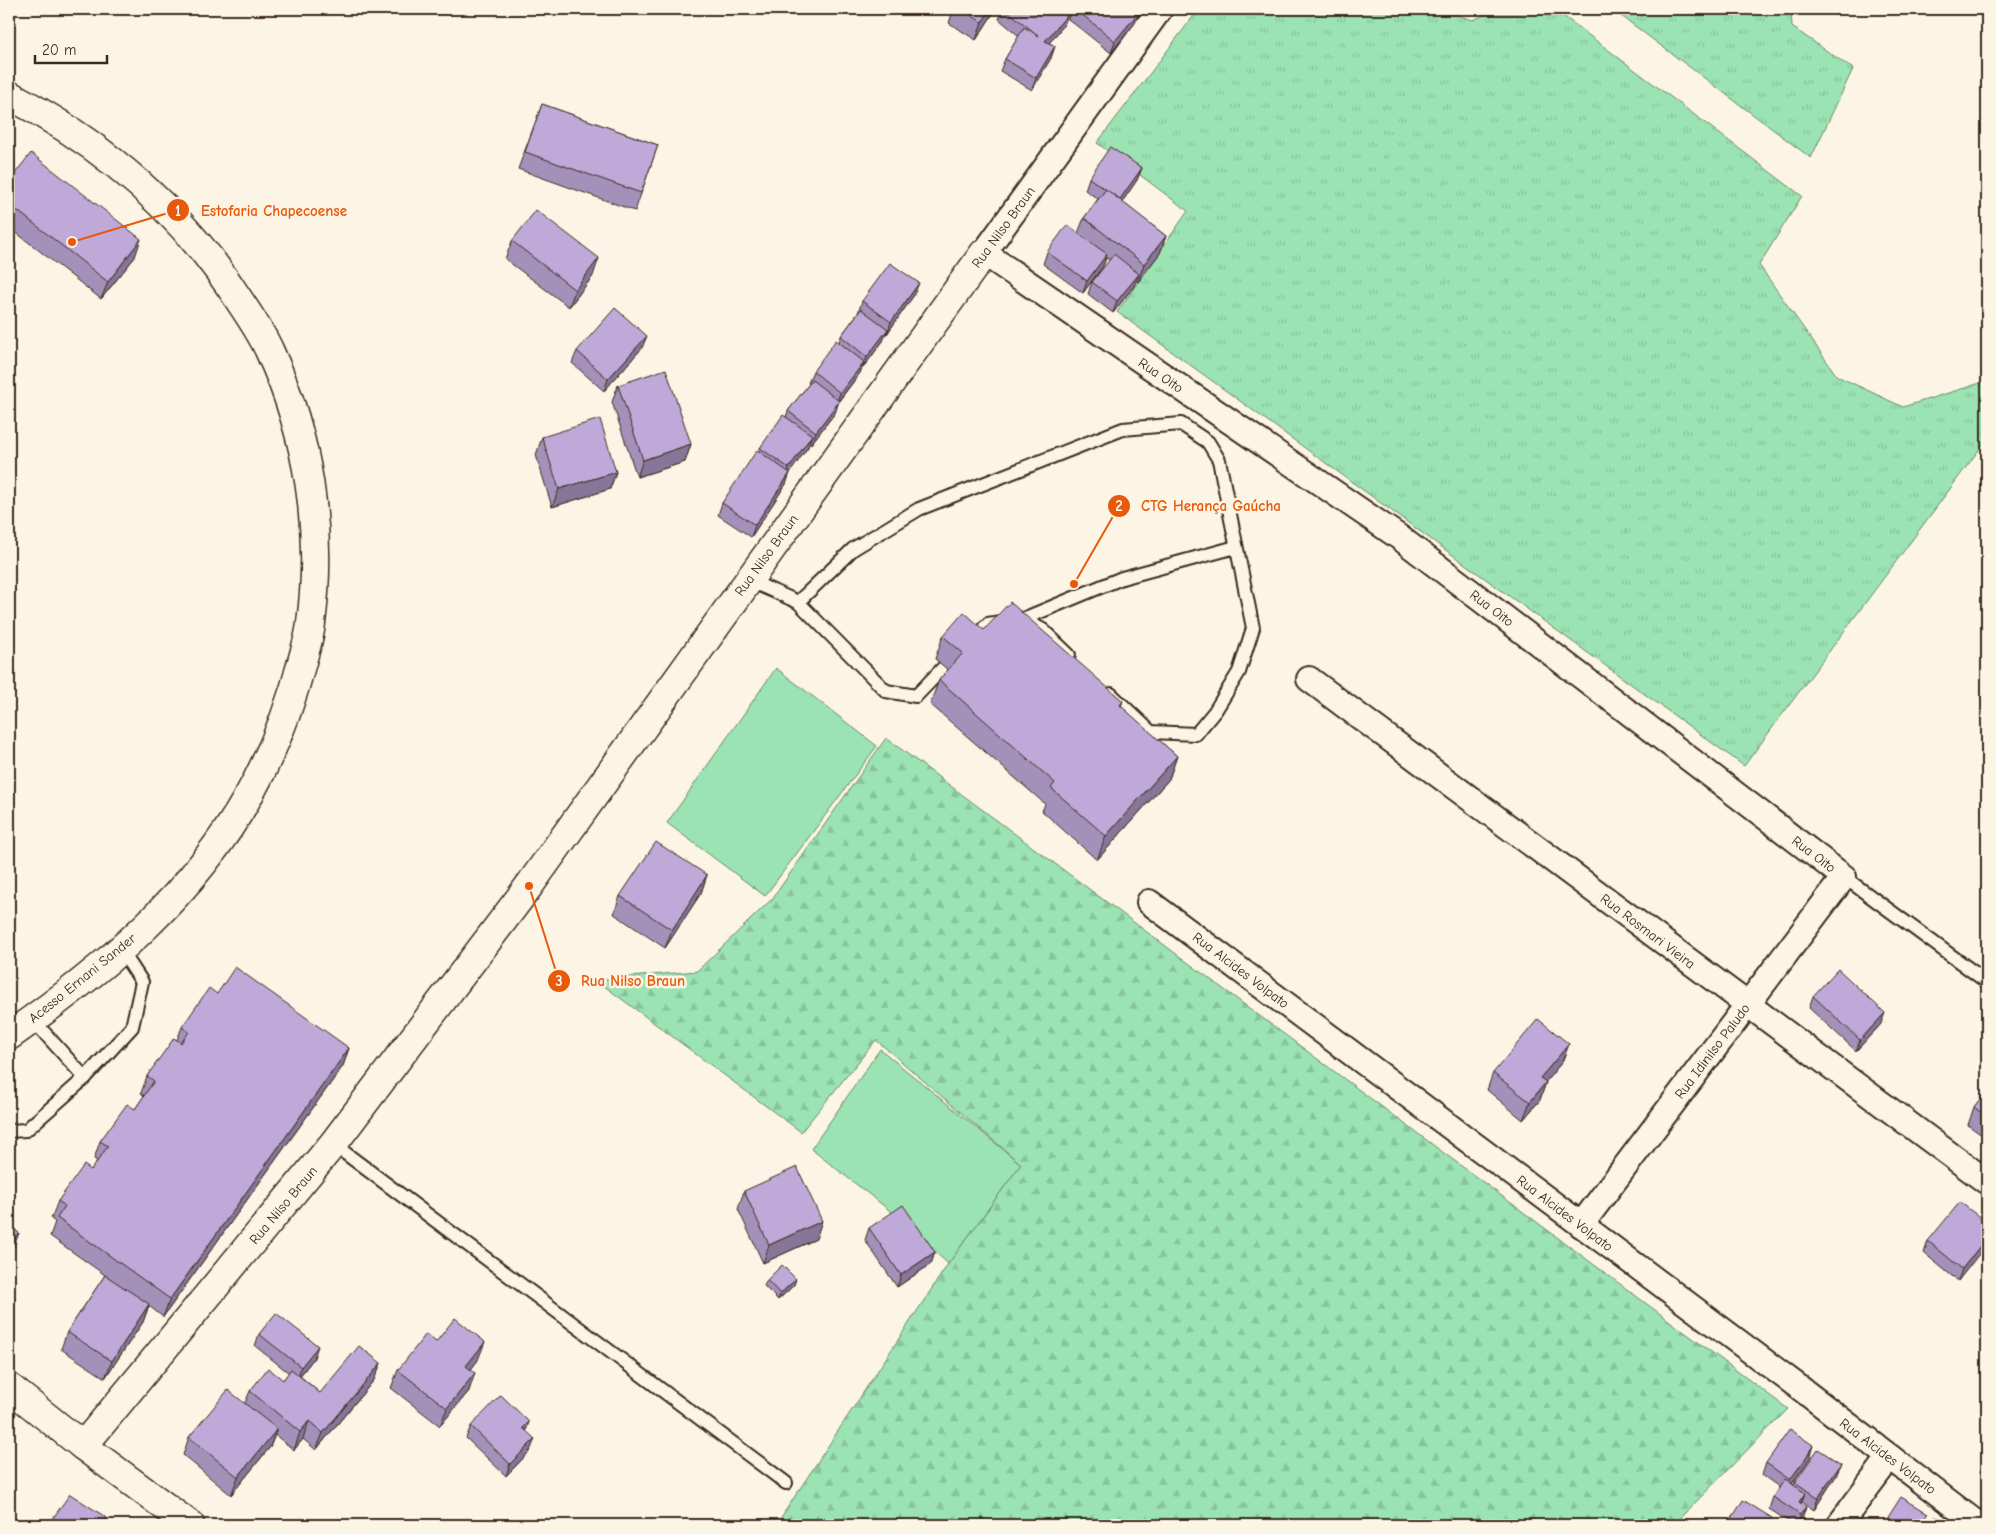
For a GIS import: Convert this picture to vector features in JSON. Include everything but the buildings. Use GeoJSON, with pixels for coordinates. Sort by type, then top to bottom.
{"type":"FeatureCollection","features":[{"type":"Feature","properties":{"kind":"main road","name":"Acesso Ernani Sander"},"geometry":{"type":"LineString","coordinates":[[9,95],[71,130],[134,177],[181,225],[221,271],[270,351],[294,415],[310,484],[316,557],[311,626],[294,692],[273,745],[249,795],[218,843],[183,888],[121,950],[9,1036]]}},
{"type":"Feature","properties":{"kind":"main road","name":"Rua Nilso Braun"},"geometry":{"type":"LineString","coordinates":[[83,1446],[333,1144],[529,886],[984,253]]}},
{"type":"Feature","properties":{"kind":"main road"},"geometry":{"type":"LineString","coordinates":[[9,1387],[83,1446],[190,1525]]}},
{"type":"Feature","properties":{"kind":"street","name":"Rua Nilso Braun"},"geometry":{"type":"LineString","coordinates":[[984,253],[1160,9]]}},
{"type":"Feature","properties":{"kind":"street","name":"Rua Oito"},"geometry":{"type":"LineString","coordinates":[[984,253],[1398,537],[1844,877]]}},
{"type":"Feature","properties":{"kind":"street","name":"Rua Rosmari Vieira"},"geometry":{"type":"LineString","coordinates":[[1309,679],[1987,1182]]}},
{"type":"Feature","properties":{"kind":"street","name":"Rua Idinilso Paludo"},"geometry":{"type":"LineString","coordinates":[[1580,1224],[1844,877]]}},
{"type":"Feature","properties":{"kind":"street","name":"Rua Alcides Volpato"},"geometry":{"type":"LineString","coordinates":[[1149,902],[1979,1525]]}},
{"type":"Feature","properties":{"kind":"street"},"geometry":{"type":"LineString","coordinates":[[1839,1525],[1890,1457]]}},
{"type":"Feature","properties":{"kind":"lane"},"geometry":{"type":"LineString","coordinates":[[798,602],[853,549],[919,509],[1123,429],[1181,424],[1208,442],[1219,460],[1252,628],[1239,672],[1215,711],[1196,734],[1151,732],[1100,684]]}},
{"type":"Feature","properties":{"kind":"lane"},"geometry":{"type":"LineString","coordinates":[[966,645],[988,624],[1023,619],[1122,578],[1236,547]]}},
{"type":"Feature","properties":{"kind":"lane"},"geometry":{"type":"LineString","coordinates":[[748,580],[798,602],[886,691],[916,696],[944,667]]}},
{"type":"Feature","properties":{"kind":"lane"},"geometry":{"type":"LineString","coordinates":[[1023,619],[1042,630],[1079,664]]}},
{"type":"Feature","properties":{"kind":"lane","name":"Rua Oito"},"geometry":{"type":"LineString","coordinates":[[1844,877],[1987,982]]}},
{"type":"Feature","properties":{"kind":"lane"},"geometry":{"type":"LineString","coordinates":[[9,1131],[26,1130],[84,1078],[132,1027],[142,982],[121,950]]}},
{"type":"Feature","properties":{"kind":"lane"},"geometry":{"type":"LineString","coordinates":[[32,1020],[84,1078]]}},
{"type":"Feature","properties":{"kind":"lane"},"geometry":{"type":"LineString","coordinates":[[333,1144],[786,1483]]}},
{"type":"Feature","properties":{"kind":"green space"},"geometry":{"type":"Polygon","coordinates":[[[1199,9],[1438,9],[1473,20],[1499,9],[1554,9],[1802,196],[1759,265],[1837,376],[1903,407],[1987,381],[1987,439],[1744,766],[1117,312],[1188,211],[1097,143],[1199,9]]]}},
{"type":"Feature","properties":{"kind":"green space"},"geometry":{"type":"Polygon","coordinates":[[[1612,9],[1791,9],[1792,27],[1853,69],[1811,158],[1612,9]]]}},
{"type":"Feature","properties":{"kind":"green space"},"geometry":{"type":"Polygon","coordinates":[[[776,668],[877,746],[765,896],[667,823],[776,668]]]}},
{"type":"Feature","properties":{"kind":"green space"},"geometry":{"type":"Polygon","coordinates":[[[886,738],[1788,1409],[1673,1525],[776,1525],[948,1264],[1021,1164],[876,1040],[801,1132],[596,980],[697,971],[772,899],[886,738]]]}},
{"type":"Feature","properties":{"kind":"green space"},"geometry":{"type":"Polygon","coordinates":[[[880,1049],[1021,1164],[948,1264],[898,1217],[811,1149],[880,1049]]]}},
{"type":"Feature","properties":{"kind":"place","name":"Estofaria Chapecoense"},"geometry":{"type":"Point","coordinates":[72,242]}},
{"type":"Feature","properties":{"kind":"place","name":"CTG Herança Gaúcha"},"geometry":{"type":"Point","coordinates":[1074,584]}},
{"type":"Feature","properties":{"kind":"place","name":"Rua Nilso Braun"},"geometry":{"type":"Point","coordinates":[529,886]}}]}
